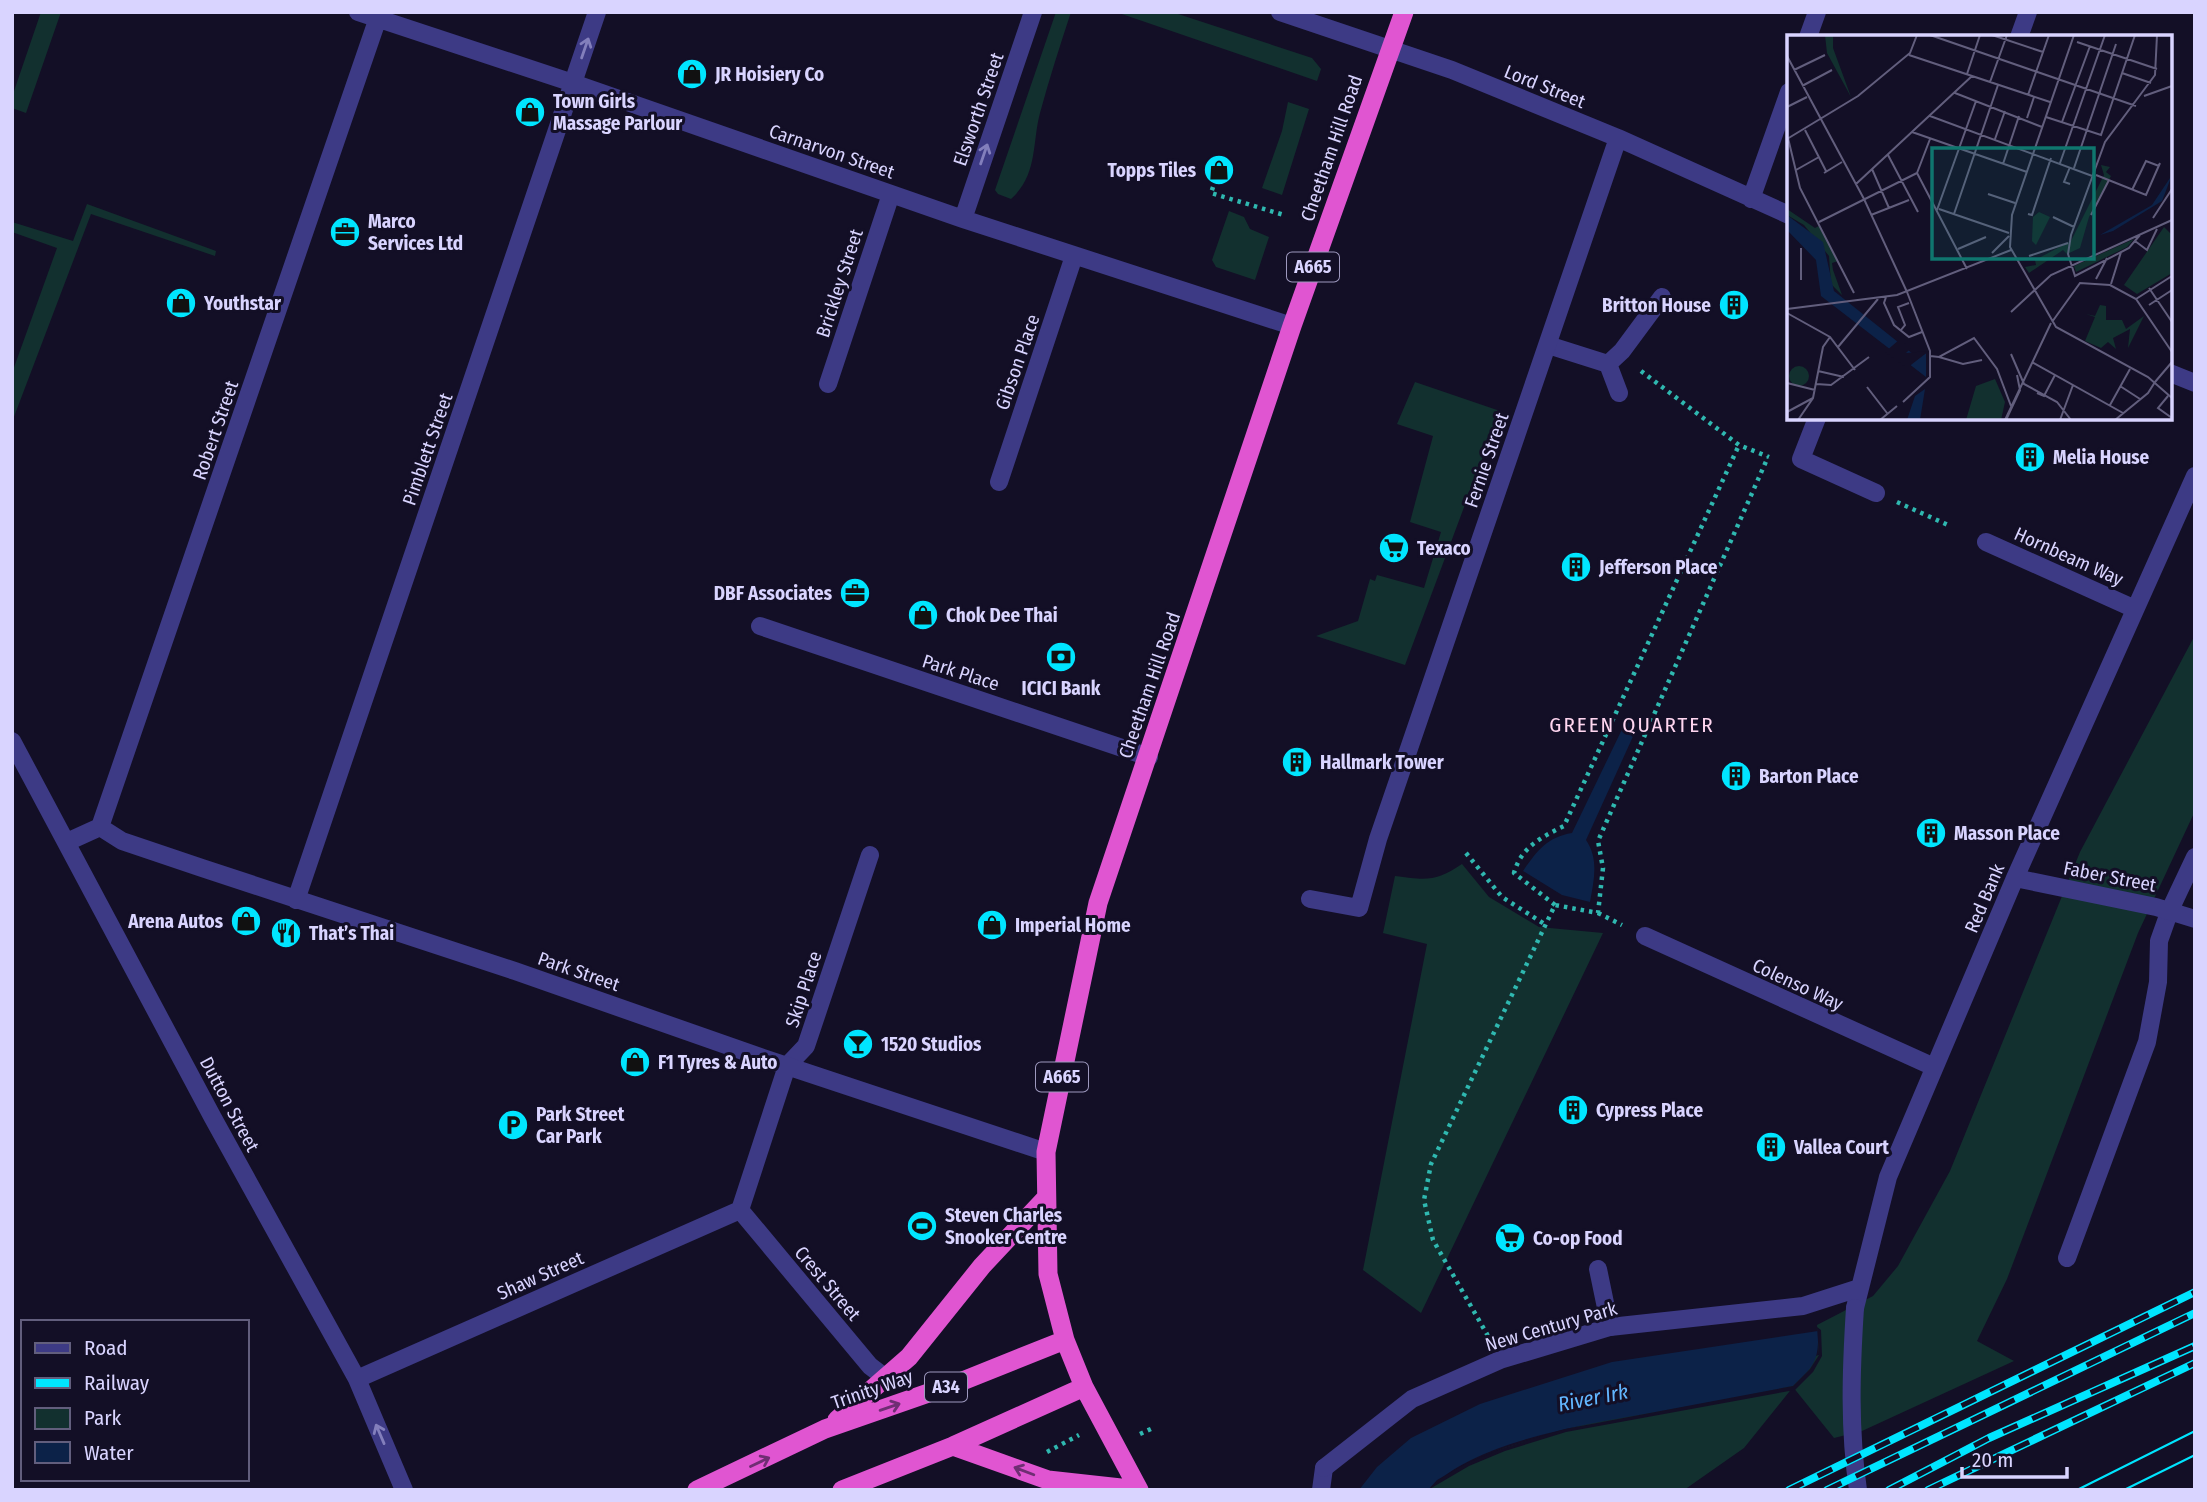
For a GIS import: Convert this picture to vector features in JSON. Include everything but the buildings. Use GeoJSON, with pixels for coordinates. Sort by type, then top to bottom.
{"type":"FeatureCollection","features":[{"type":"Feature","properties":{"kind":"highway","name":"Cheetham Hill Road"},"geometry":{"type":"LineString","coordinates":[[1139,1490],[1084,1387],[1065,1340],[1048,1274],[1046,1152],[1098,904],[1292,326],[1404,12]]}},
{"type":"Feature","properties":{"kind":"highway"},"geometry":{"type":"LineString","coordinates":[[825,1430],[887,1379],[933,1328],[982,1266],[1045,1199]]}},
{"type":"Feature","properties":{"kind":"highway","name":"Trinity Way"},"geometry":{"type":"LineString","coordinates":[[697,1490],[825,1430],[960,1382],[1065,1340]]}},
{"type":"Feature","properties":{"kind":"highway"},"geometry":{"type":"LineString","coordinates":[[842,1490],[953,1446],[1084,1387]]}},
{"type":"Feature","properties":{"kind":"highway"},"geometry":{"type":"LineString","coordinates":[[953,1446],[1048,1480],[1139,1490]]}},
{"type":"Feature","properties":{"kind":"street","name":"Carnarvon Street"},"geometry":{"type":"LineString","coordinates":[[358,12],[379,16],[963,219],[1292,326]]}},
{"type":"Feature","properties":{"kind":"street","name":"Pimblett Street"},"geometry":{"type":"LineString","coordinates":[[296,900],[597,12]]}},
{"type":"Feature","properties":{"kind":"street","name":"Elsworth Street"},"geometry":{"type":"LineString","coordinates":[[963,219],[1033,12]]}},
{"type":"Feature","properties":{"kind":"street","name":"Lord Street"},"geometry":{"type":"LineString","coordinates":[[1280,12],[1452,70],[1618,138],[1787,214]]}},
{"type":"Feature","properties":{"kind":"street"},"geometry":{"type":"LineString","coordinates":[[1809,35],[1816,12]]}},
{"type":"Feature","properties":{"kind":"street"},"geometry":{"type":"LineString","coordinates":[[2020,35],[2028,12]]}},
{"type":"Feature","properties":{"kind":"street","name":"Robert Street"},"geometry":{"type":"LineString","coordinates":[[100,827],[379,16]]}},
{"type":"Feature","properties":{"kind":"street"},"geometry":{"type":"LineString","coordinates":[[1751,199],[1787,98]]}},
{"type":"Feature","properties":{"kind":"street","name":"Fernie Street"},"geometry":{"type":"LineString","coordinates":[[1310,899],[1359,908],[1378,839],[1618,138]]}},
{"type":"Feature","properties":{"kind":"street","name":"Brickley Street"},"geometry":{"type":"LineString","coordinates":[[828,384],[891,194]]}},
{"type":"Feature","properties":{"kind":"street","name":"Gibson Place"},"geometry":{"type":"LineString","coordinates":[[999,482],[1074,256]]}},
{"type":"Feature","properties":{"kind":"street"},"geometry":{"type":"LineString","coordinates":[[1608,364],[1622,351],[1662,297]]}},
{"type":"Feature","properties":{"kind":"street"},"geometry":{"type":"LineString","coordinates":[[1548,345],[1608,364]]}},
{"type":"Feature","properties":{"kind":"street"},"geometry":{"type":"LineString","coordinates":[[1608,364],[1619,393]]}},
{"type":"Feature","properties":{"kind":"street"},"geometry":{"type":"LineString","coordinates":[[2172,374],[2195,383]]}},
{"type":"Feature","properties":{"kind":"street"},"geometry":{"type":"LineString","coordinates":[[1816,420],[1801,458],[1876,493]]}},
{"type":"Feature","properties":{"kind":"street","name":"Red Bank"},"geometry":{"type":"LineString","coordinates":[[1858,1490],[1851,1446],[1851,1375],[1856,1308],[1888,1177],[2015,878],[2195,476]]}},
{"type":"Feature","properties":{"kind":"street","name":"Hornbeam Way"},"geometry":{"type":"LineString","coordinates":[[1986,542],[2135,609]]}},
{"type":"Feature","properties":{"kind":"street","name":"Park Place"},"geometry":{"type":"LineString","coordinates":[[760,626],[1149,757]]}},
{"type":"Feature","properties":{"kind":"street","name":"Dutton Street"},"geometry":{"type":"LineString","coordinates":[[12,741],[219,1129],[357,1379],[404,1490]]}},
{"type":"Feature","properties":{"kind":"street"},"geometry":{"type":"LineString","coordinates":[[67,842],[100,827]]}},
{"type":"Feature","properties":{"kind":"street","name":"Park Street"},"geometry":{"type":"LineString","coordinates":[[100,827],[122,841],[516,971],[787,1066],[1046,1152]]}},
{"type":"Feature","properties":{"kind":"street","name":"Skip Place"},"geometry":{"type":"LineString","coordinates":[[740,1210],[787,1066],[806,1046],[870,855]]}},
{"type":"Feature","properties":{"kind":"street"},"geometry":{"type":"LineString","coordinates":[[2067,1258],[2147,1042],[2158,982],[2159,941],[2195,857]]}},
{"type":"Feature","properties":{"kind":"street","name":"Faber Street"},"geometry":{"type":"LineString","coordinates":[[2015,878],[2170,911],[2195,919]]}},
{"type":"Feature","properties":{"kind":"street","name":"Colenso Way"},"geometry":{"type":"LineString","coordinates":[[1645,936],[1934,1067]]}},
{"type":"Feature","properties":{"kind":"street","name":"Shaw Street"},"geometry":{"type":"LineString","coordinates":[[357,1379],[740,1210]]}},
{"type":"Feature","properties":{"kind":"street","name":"Crest Street"},"geometry":{"type":"LineString","coordinates":[[740,1210],[870,1366],[887,1379]]}},
{"type":"Feature","properties":{"kind":"street"},"geometry":{"type":"LineString","coordinates":[[1598,1269],[1610,1327]]}},
{"type":"Feature","properties":{"kind":"street","name":"New Century Park"},"geometry":{"type":"LineString","coordinates":[[1321,1490],[1324,1468],[1412,1399],[1500,1360],[1610,1327],[1803,1306],[1859,1288]]}},
{"type":"Feature","properties":{"kind":"path"},"geometry":{"type":"LineString","coordinates":[[1213,187],[1211,193],[1284,215]]}},
{"type":"Feature","properties":{"kind":"path"},"geometry":{"type":"LineString","coordinates":[[1635,366],[1739,444],[1768,457],[1598,841],[1603,868],[1598,913],[1555,905],[1514,873],[1516,864],[1534,841],[1564,826],[1739,444]]}},
{"type":"Feature","properties":{"kind":"path"},"geometry":{"type":"LineString","coordinates":[[1876,493],[1948,525]]}},
{"type":"Feature","properties":{"kind":"path"},"geometry":{"type":"LineString","coordinates":[[1466,853],[1502,897],[1546,925]]}},
{"type":"Feature","properties":{"kind":"path"},"geometry":{"type":"LineString","coordinates":[[1500,1360],[1433,1240],[1424,1200],[1431,1164],[1555,905]]}},
{"type":"Feature","properties":{"kind":"green space"},"geometry":{"type":"Polygon","coordinates":[[[41,12],[61,12],[26,113],[12,108],[12,97],[41,12]]]}},
{"type":"Feature","properties":{"kind":"green space"},"geometry":{"type":"Polygon","coordinates":[[[1056,12],[1071,12],[1040,113],[1030,169],[1020,190],[1011,199],[995,190],[1056,12]]]}},
{"type":"Feature","properties":{"kind":"green space"},"geometry":{"type":"Polygon","coordinates":[[[1116,12],[1172,12],[1312,58],[1321,69],[1317,81],[1116,12]]]}},
{"type":"Feature","properties":{"kind":"green space"},"geometry":{"type":"Polygon","coordinates":[[[1288,102],[1309,109],[1282,195],[1262,188],[1282,131],[1288,102]]]}},
{"type":"Feature","properties":{"kind":"green space"},"geometry":{"type":"Polygon","coordinates":[[[87,204],[216,251],[215,256],[91,214],[12,422],[12,373],[57,248],[12,232],[12,222],[73,241],[87,204]]]}},
{"type":"Feature","properties":{"kind":"green space"},"geometry":{"type":"Polygon","coordinates":[[[1229,211],[1244,217],[1250,229],[1269,237],[1255,280],[1216,267],[1212,260],[1229,211]]]}},
{"type":"Feature","properties":{"kind":"green space"},"geometry":{"type":"Polygon","coordinates":[[[1415,382],[1500,411],[1405,665],[1316,636],[1358,621],[1370,579],[1375,581],[1377,575],[1424,588],[1441,532],[1410,522],[1433,436],[1397,424],[1415,382]]]}},
{"type":"Feature","properties":{"kind":"green space"},"geometry":{"type":"Polygon","coordinates":[[[2195,635],[2195,811],[2138,933],[2007,1279],[1977,1341],[2014,1361],[1862,1431],[1834,1438],[1793,1387],[1744,1448],[1684,1490],[1428,1490],[1437,1480],[1504,1448],[1819,1355],[1817,1325],[1873,1296],[1898,1266],[1950,1171],[2080,852],[2195,635]]]}},
{"type":"Feature","properties":{"kind":"green space"},"geometry":{"type":"Polygon","coordinates":[[[1462,864],[1489,897],[1539,927],[1603,933],[1421,1313],[1363,1270],[1427,944],[1383,933],[1395,876],[1438,877],[1462,864]]]}},
{"type":"Feature","properties":{"kind":"water"},"geometry":{"type":"Polygon","coordinates":[[[1627,719],[1640,721],[1586,840],[1594,862],[1590,902],[1562,895],[1523,871],[1543,846],[1572,833],[1627,719]]]}},
{"type":"Feature","properties":{"kind":"water","name":"River Irk"},"geometry":{"type":"Polygon","coordinates":[[[1818,1331],[1814,1362],[1793,1386],[1538,1436],[1476,1458],[1449,1472],[1428,1490],[1359,1490],[1377,1467],[1411,1438],[1480,1404],[1612,1362],[1818,1331]]]}},
{"type":"Feature","properties":{"kind":"pier"},"geometry":{"type":"Polygon","coordinates":[[[1817,1327],[1821,1330],[1822,1356],[1813,1372],[1795,1390],[1566,1432],[1505,1451],[1469,1466],[1428,1490],[1437,1480],[1467,1463],[1565,1429],[1793,1386],[1810,1369],[1819,1355],[1817,1327]]]}},
{"type":"Feature","properties":{"kind":"tram line"},"geometry":{"type":"LineString","coordinates":[[2077,1490],[2195,1431]]}},
{"type":"Feature","properties":{"kind":"tram line"},"geometry":{"type":"LineString","coordinates":[[2124,1490],[2195,1455]]}},
{"type":"Feature","properties":{"kind":"railway"},"geometry":{"type":"LineString","coordinates":[[1789,1490],[2195,1292]]}},
{"type":"Feature","properties":{"kind":"railway"},"geometry":{"type":"LineString","coordinates":[[1827,1490],[2195,1313]]}},
{"type":"Feature","properties":{"kind":"railway"},"geometry":{"type":"LineString","coordinates":[[1889,1490],[1989,1438],[2195,1346]]}},
{"type":"Feature","properties":{"kind":"railway"},"geometry":{"type":"LineString","coordinates":[[1928,1490],[2195,1363]]}},
{"type":"Feature","properties":{"kind":"place","name":"JR Hoisiery Co"},"geometry":{"type":"Point","coordinates":[692,74]}},
{"type":"Feature","properties":{"kind":"place","name":"Town Girls Massage Parlour"},"geometry":{"type":"Point","coordinates":[530,112]}},
{"type":"Feature","properties":{"kind":"place","name":"Topps Tiles"},"geometry":{"type":"Point","coordinates":[1219,170]}},
{"type":"Feature","properties":{"kind":"place","name":"Marco Services Ltd"},"geometry":{"type":"Point","coordinates":[345,232]}},
{"type":"Feature","properties":{"kind":"place","name":"Youthstar"},"geometry":{"type":"Point","coordinates":[181,303]}},
{"type":"Feature","properties":{"kind":"place","name":"Britton House"},"geometry":{"type":"Point","coordinates":[1734,305]}},
{"type":"Feature","properties":{"kind":"place","name":"Melia House"},"geometry":{"type":"Point","coordinates":[2030,457]}},
{"type":"Feature","properties":{"kind":"place","name":"Texaco"},"geometry":{"type":"Point","coordinates":[1394,548]}},
{"type":"Feature","properties":{"kind":"place","name":"Jefferson Place"},"geometry":{"type":"Point","coordinates":[1576,567]}},
{"type":"Feature","properties":{"kind":"place","name":"DBF Associates"},"geometry":{"type":"Point","coordinates":[855,593]}},
{"type":"Feature","properties":{"kind":"place","name":"Chok Dee Thai"},"geometry":{"type":"Point","coordinates":[923,615]}},
{"type":"Feature","properties":{"kind":"place","name":"ICICI Bank"},"geometry":{"type":"Point","coordinates":[1061,657]}},
{"type":"Feature","properties":{"kind":"place","name":"Hallmark Tower"},"geometry":{"type":"Point","coordinates":[1297,762]}},
{"type":"Feature","properties":{"kind":"place","name":"Barton Place"},"geometry":{"type":"Point","coordinates":[1736,776]}},
{"type":"Feature","properties":{"kind":"place","name":"Masson Place"},"geometry":{"type":"Point","coordinates":[1931,833]}},
{"type":"Feature","properties":{"kind":"place","name":"Arena Autos"},"geometry":{"type":"Point","coordinates":[246,921]}},
{"type":"Feature","properties":{"kind":"place","name":"Imperial Home"},"geometry":{"type":"Point","coordinates":[992,925]}},
{"type":"Feature","properties":{"kind":"place","name":"That’s Thai"},"geometry":{"type":"Point","coordinates":[286,933]}},
{"type":"Feature","properties":{"kind":"place","name":"1520 Studios"},"geometry":{"type":"Point","coordinates":[858,1044]}},
{"type":"Feature","properties":{"kind":"place","name":"F1 Tyres & Auto"},"geometry":{"type":"Point","coordinates":[635,1062]}},
{"type":"Feature","properties":{"kind":"place","name":"Cypress Place"},"geometry":{"type":"Point","coordinates":[1573,1110]}},
{"type":"Feature","properties":{"kind":"place","name":"Park Street Car Park"},"geometry":{"type":"Point","coordinates":[513,1125]}},
{"type":"Feature","properties":{"kind":"place","name":"Vallea Court"},"geometry":{"type":"Point","coordinates":[1771,1147]}},
{"type":"Feature","properties":{"kind":"place","name":"Steven Charles Snooker Centre"},"geometry":{"type":"Point","coordinates":[922,1226]}},
{"type":"Feature","properties":{"kind":"place","name":"Co-op Food"},"geometry":{"type":"Point","coordinates":[1510,1238]}},
{"type":"Feature","properties":{"kind":"district","name":"GREEN QUARTER"},"geometry":{"type":"Point","coordinates":[1632,725]}}]}
